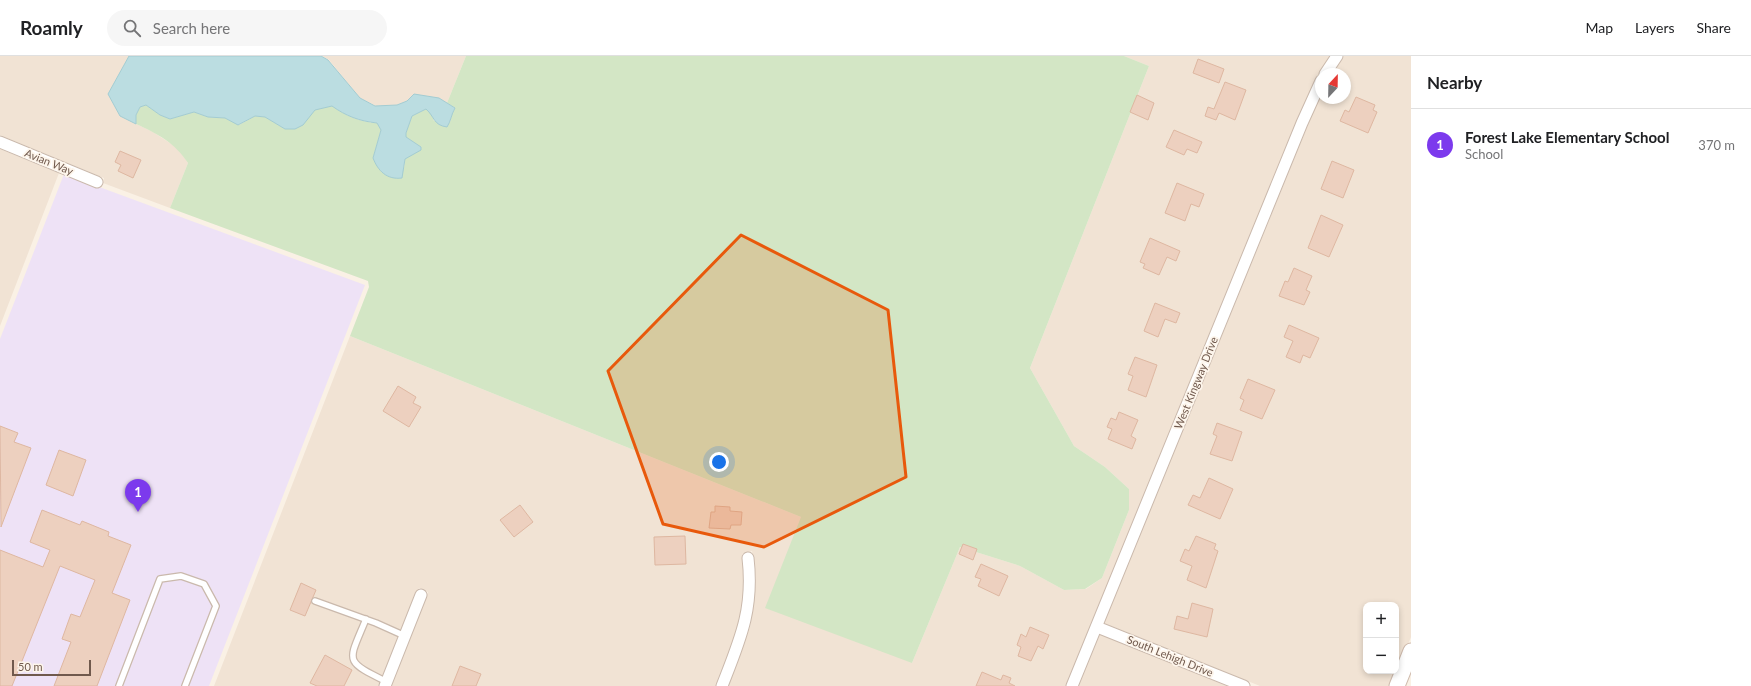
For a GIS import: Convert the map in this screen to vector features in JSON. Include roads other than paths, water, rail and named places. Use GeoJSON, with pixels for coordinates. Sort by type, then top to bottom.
{"type":"FeatureCollection","features":[{"type":"Feature","properties":{"kind":"main road"},"geometry":{"type":"LineString","coordinates":[[1397,686],[1411,651]]}},
{"type":"Feature","properties":{"kind":"street"},"geometry":{"type":"LineString","coordinates":[[1329,68],[1337,56]]}},
{"type":"Feature","properties":{"kind":"street","name":"West Kingway Drive"},"geometry":{"type":"LineString","coordinates":[[1072,686],[1315,94]]}},
{"type":"Feature","properties":{"kind":"street","name":"Avian Way"},"geometry":{"type":"LineString","coordinates":[[0,142],[97,182]]}},
{"type":"Feature","properties":{"kind":"street"},"geometry":{"type":"LineString","coordinates":[[722,686],[745,626],[751,579],[748,558]]}},
{"type":"Feature","properties":{"kind":"street"},"geometry":{"type":"LineString","coordinates":[[386,684],[421,595]]}},
{"type":"Feature","properties":{"kind":"street","name":"South Lehigh Drive"},"geometry":{"type":"LineString","coordinates":[[1097,627],[1244,686]]}},
{"type":"Feature","properties":{"kind":"lane"},"geometry":{"type":"LineString","coordinates":[[119,686],[160,579],[181,576],[204,584],[216,606],[185,686]]}},
{"type":"Feature","properties":{"kind":"lane"},"geometry":{"type":"LineString","coordinates":[[316,600],[405,636]]}},
{"type":"Feature","properties":{"kind":"lane"},"geometry":{"type":"LineString","coordinates":[[366,619],[352,655],[353,662],[358,667],[386,684]]}},
{"type":"Feature","properties":{"kind":"water"},"geometry":{"type":"Polygon","coordinates":[[[129,56],[321,56],[328,60],[360,98],[375,106],[397,105],[407,101],[414,94],[439,98],[455,108],[447,127],[437,123],[426,109],[412,116],[406,137],[421,147],[421,150],[405,159],[402,178],[392,178],[380,171],[373,158],[381,130],[377,123],[353,118],[332,106],[315,110],[303,125],[295,129],[285,129],[265,117],[255,116],[238,125],[225,118],[208,117],[194,112],[170,119],[160,115],[146,105],[140,107],[136,115],[136,124],[120,116],[108,94],[129,56]]]}},
{"type":"Feature","properties":{"kind":"place","name":"Forest Lake Elementary School"},"geometry":{"type":"Point","coordinates":[138,512]}}]}
